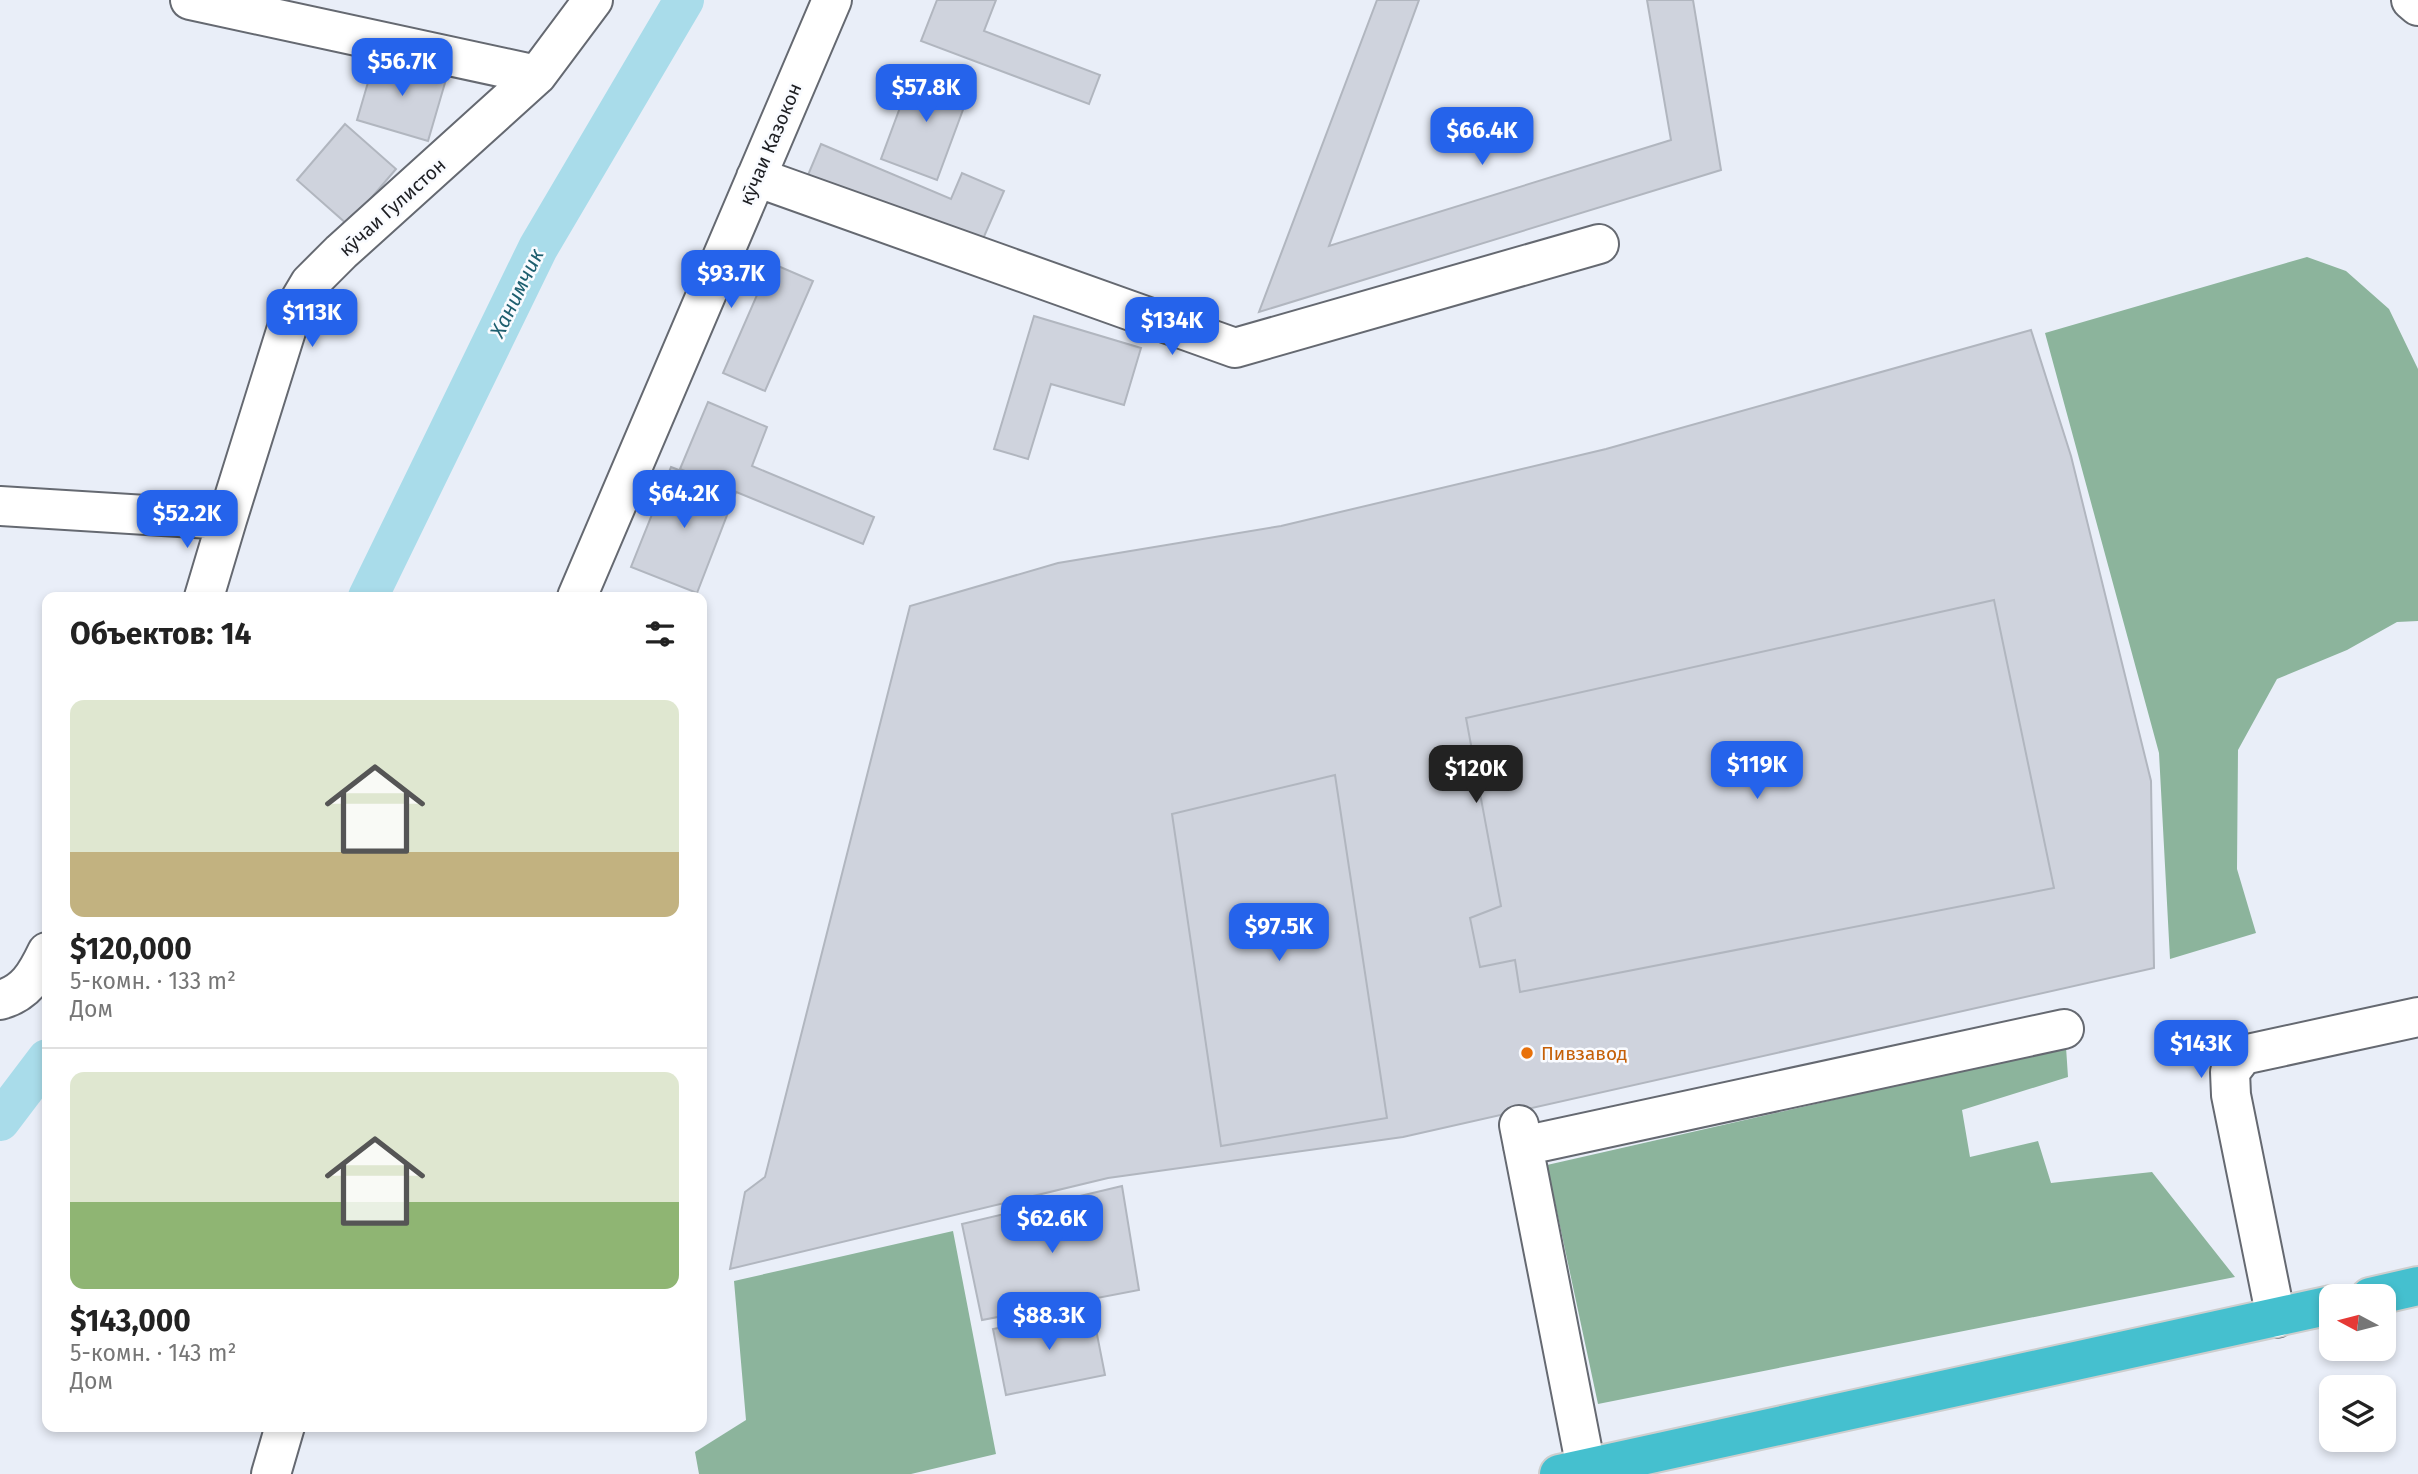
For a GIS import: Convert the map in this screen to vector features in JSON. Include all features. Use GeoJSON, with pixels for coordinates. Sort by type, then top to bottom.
{"type":"FeatureCollection","features":[{"type":"Feature","properties":{"kind":"highway"},"geometry":{"type":"LineString","coordinates":[[2396,1291],[2418,1286]]}},
{"type":"Feature","properties":{"kind":"highway"},"geometry":{"type":"LineString","coordinates":[[1572,1471],[2319,1308]]}},
{"type":"Feature","properties":{"kind":"street"},"geometry":{"type":"LineString","coordinates":[[190,0],[537,75]]}},
{"type":"Feature","properties":{"kind":"street","name":"кӯчаи Гулистон"},"geometry":{"type":"LineString","coordinates":[[205,592],[291,315],[310,283],[537,75],[593,0]]}},
{"type":"Feature","properties":{"kind":"street","name":"кӯчаи Казокон"},"geometry":{"type":"LineString","coordinates":[[578,592],[832,0]]}},
{"type":"Feature","properties":{"kind":"street"},"geometry":{"type":"LineString","coordinates":[[2411,0],[2418,6]]}},
{"type":"Feature","properties":{"kind":"street"},"geometry":{"type":"LineString","coordinates":[[756,177],[1235,348],[1599,244]]}},
{"type":"Feature","properties":{"kind":"street"},"geometry":{"type":"LineString","coordinates":[[0,506],[227,520]]}},
{"type":"Feature","properties":{"kind":"street"},"geometry":{"type":"LineString","coordinates":[[0,1000],[16,996],[37,972],[42,962]]}},
{"type":"Feature","properties":{"kind":"street"},"geometry":{"type":"LineString","coordinates":[[2276,1318],[2231,1095],[2230,1072],[2243,1055],[2418,1017]]}},
{"type":"Feature","properties":{"kind":"street"},"geometry":{"type":"LineString","coordinates":[[1572,1471],[1521,1136],[2064,1029]]}},
{"type":"Feature","properties":{"kind":"street"},"geometry":{"type":"LineString","coordinates":[[271,1474],[283,1432]]}},
{"type":"Feature","properties":{"kind":"green space"},"geometry":{"type":"Polygon","coordinates":[[[2307,257],[2346,271],[2389,309],[2418,369],[2418,621],[2397,622],[2347,650],[2277,679],[2238,750],[2237,869],[2256,933],[2170,959],[2159,753],[2045,333],[2307,257]]]}},
{"type":"Feature","properties":{"kind":"green space"},"geometry":{"type":"Polygon","coordinates":[[[2066,1047],[2068,1077],[1962,1110],[1970,1157],[2038,1141],[2051,1183],[2152,1172],[2235,1277],[1598,1404],[1547,1165],[2066,1047]]]}},
{"type":"Feature","properties":{"kind":"green space"},"geometry":{"type":"Polygon","coordinates":[[[953,1231],[996,1454],[911,1474],[699,1474],[695,1452],[746,1420],[734,1281],[953,1231]]]}},
{"type":"Feature","properties":{"kind":"building"},"geometry":{"type":"Polygon","coordinates":[[[937,0],[996,0],[984,31],[1100,75],[1089,104],[921,41],[937,0]]]}},
{"type":"Feature","properties":{"kind":"building"},"geometry":{"type":"Polygon","coordinates":[[[1377,0],[1419,0],[1329,246],[1671,140],[1647,0],[1693,0],[1721,170],[1259,312],[1377,0]]]}},
{"type":"Feature","properties":{"kind":"building"},"geometry":{"type":"Polygon","coordinates":[[[376,55],[447,76],[428,141],[357,120],[376,55]]]}},
{"type":"Feature","properties":{"kind":"building"},"geometry":{"type":"Polygon","coordinates":[[[915,67],[971,88],[937,180],[881,159],[915,67]]]}},
{"type":"Feature","properties":{"kind":"building"},"geometry":{"type":"Polygon","coordinates":[[[345,124],[396,169],[348,225],[297,180],[345,124]]]}},
{"type":"Feature","properties":{"kind":"building"},"geometry":{"type":"Polygon","coordinates":[[[821,144],[951,199],[962,173],[1004,191],[979,248],[808,175],[821,144]]]}},
{"type":"Feature","properties":{"kind":"building"},"geometry":{"type":"Polygon","coordinates":[[[771,263],[813,281],[765,391],[723,373],[771,263]]]}},
{"type":"Feature","properties":{"kind":"building"},"geometry":{"type":"Polygon","coordinates":[[[1034,316],[1141,348],[1124,405],[1051,384],[1028,459],[994,449],[1034,316]]]}},
{"type":"Feature","properties":{"kind":"building"},"geometry":{"type":"Polygon","coordinates":[[[2031,330],[2071,456],[2151,781],[2154,968],[1403,1137],[1108,1178],[730,1269],[745,1192],[765,1177],[910,606],[1058,563],[1281,526],[1606,449],[2031,330]]]}},
{"type":"Feature","properties":{"kind":"building"},"geometry":{"type":"Polygon","coordinates":[[[708,402],[767,427],[752,466],[874,517],[863,544],[680,469],[708,402]]]}},
{"type":"Feature","properties":{"kind":"building"},"geometry":{"type":"Polygon","coordinates":[[[671,467],[736,492],[697,592],[631,567],[671,467]]]}},
{"type":"Feature","properties":{"kind":"building"},"geometry":{"type":"Polygon","coordinates":[[[1994,600],[2054,888],[1520,992],[1515,960],[1480,967],[1470,918],[1501,906],[1466,718],[1994,600]]]}},
{"type":"Feature","properties":{"kind":"building"},"geometry":{"type":"Polygon","coordinates":[[[1335,775],[1387,1118],[1221,1146],[1172,814],[1335,775]]]}},
{"type":"Feature","properties":{"kind":"building"},"geometry":{"type":"Polygon","coordinates":[[[1122,1186],[1139,1290],[982,1320],[962,1224],[1122,1186]]]}},
{"type":"Feature","properties":{"kind":"building"},"geometry":{"type":"Polygon","coordinates":[[[1092,1309],[1105,1375],[1006,1395],[993,1329],[1092,1309]]]}},
{"type":"Feature","properties":{"kind":"waterway","name":"Ханимчик"},"geometry":{"type":"LineString","coordinates":[[370,592],[538,248],[684,0]]}},
{"type":"Feature","properties":{"kind":"waterway","name":"Ханимчик"},"geometry":{"type":"LineString","coordinates":[[0,1121],[42,1066]]}},
{"type":"Feature","properties":{"kind":"place","name":"Пивзавод"},"geometry":{"type":"Point","coordinates":[1527,1053]}}]}
